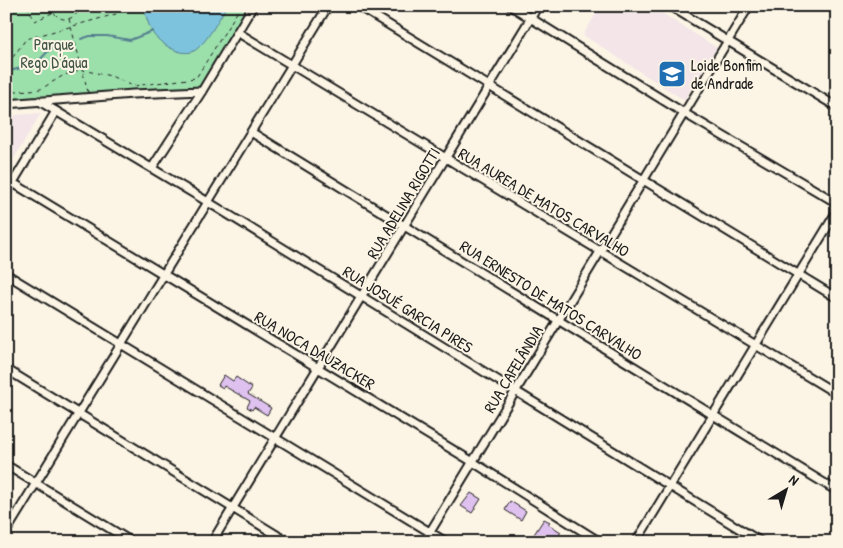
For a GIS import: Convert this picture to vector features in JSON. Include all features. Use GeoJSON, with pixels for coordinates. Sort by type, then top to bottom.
{"type":"FeatureCollection","features":[{"type":"Feature","properties":{"kind":"street"},"geometry":{"type":"LineString","coordinates":[[152,168],[202,91],[253,6]]}},
{"type":"Feature","properties":{"kind":"street"},"geometry":{"type":"LineString","coordinates":[[6,532],[328,6]]}},
{"type":"Feature","properties":{"kind":"street"},"geometry":{"type":"LineString","coordinates":[[358,6],[837,298]]}},
{"type":"Feature","properties":{"kind":"street"},"geometry":{"type":"LineString","coordinates":[[511,6],[684,113],[837,203]]}},
{"type":"Feature","properties":{"kind":"street","name":"RUA ADELINA RIGOTTI"},"geometry":{"type":"LineString","coordinates":[[212,542],[538,6]]}},
{"type":"Feature","properties":{"kind":"street"},"geometry":{"type":"LineString","coordinates":[[670,6],[837,107]]}},
{"type":"Feature","properties":{"kind":"street","name":"RUA CAFELÂNDIA"},"geometry":{"type":"LineString","coordinates":[[424,542],[749,6]]}},
{"type":"Feature","properties":{"kind":"street"},"geometry":{"type":"LineString","coordinates":[[832,6],[837,9]]}},
{"type":"Feature","properties":{"kind":"street","name":"RUA AUREA DE MATOS CARVALHO"},"geometry":{"type":"LineString","coordinates":[[237,32],[837,394]]}},
{"type":"Feature","properties":{"kind":"street"},"geometry":{"type":"LineString","coordinates":[[6,104],[202,91]]}},
{"type":"Feature","properties":{"kind":"street","name":"RUA JOSUÉ GARCIA PIRES"},"geometry":{"type":"LineString","coordinates":[[39,101],[362,296],[761,542]]}},
{"type":"Feature","properties":{"kind":"street"},"geometry":{"type":"LineString","coordinates":[[6,194],[56,111]]}},
{"type":"Feature","properties":{"kind":"street","name":"RUA ERNESTO DE MATOS CARVALHO"},"geometry":{"type":"LineString","coordinates":[[251,132],[837,491]]}},
{"type":"Feature","properties":{"kind":"street","name":"RUA NOCA DAUZACKER"},"geometry":{"type":"LineString","coordinates":[[13,183],[600,542]]}},
{"type":"Feature","properties":{"kind":"street"},"geometry":{"type":"LineString","coordinates":[[636,542],[837,211]]}},
{"type":"Feature","properties":{"kind":"street"},"geometry":{"type":"LineString","coordinates":[[6,274],[446,542]]}},
{"type":"Feature","properties":{"kind":"street"},"geometry":{"type":"LineString","coordinates":[[6,369],[288,542]]}},
{"type":"Feature","properties":{"kind":"street"},"geometry":{"type":"LineString","coordinates":[[6,465],[132,542]]}},
{"type":"Feature","properties":{"kind":"path"},"geometry":{"type":"LineString","coordinates":[[27,6],[35,21],[53,12]]}},
{"type":"Feature","properties":{"kind":"path"},"geometry":{"type":"LineString","coordinates":[[51,6],[53,12],[60,19],[69,19],[77,14],[80,6]]}},
{"type":"Feature","properties":{"kind":"path"},"geometry":{"type":"LineString","coordinates":[[6,61],[13,57],[26,39],[119,13],[124,6]]}},
{"type":"Feature","properties":{"kind":"path"},"geometry":{"type":"LineString","coordinates":[[6,92],[41,89],[64,75],[82,70],[111,76],[133,86],[196,78],[241,6]]}},
{"type":"Feature","properties":{"kind":"path"},"geometry":{"type":"LineString","coordinates":[[69,19],[89,97]]}},
{"type":"Feature","properties":{"kind":"shaded area","name":"Loide Bonfim de Andrade"},"geometry":{"type":"Polygon","coordinates":[[[601,6],[651,6],[717,48],[684,100],[583,35],[601,6]]]}},
{"type":"Feature","properties":{"kind":"shaded area"},"geometry":{"type":"Polygon","coordinates":[[[41,113],[6,172],[6,116],[41,113]]]}},
{"type":"Feature","properties":{"kind":"green space","name":"Parque Rego D'água"},"geometry":{"type":"Polygon","coordinates":[[[6,6],[248,6],[200,87],[6,103],[6,6]]]}},
{"type":"Feature","properties":{"kind":"water"},"geometry":{"type":"Polygon","coordinates":[[[153,6],[227,6],[202,44],[187,53],[169,47],[154,35],[144,10],[153,6]]]}},
{"type":"Feature","properties":{"kind":"building"},"geometry":{"type":"Polygon","coordinates":[[[224,375],[233,381],[236,377],[252,388],[248,394],[271,408],[267,415],[254,407],[252,410],[247,407],[250,401],[224,386],[223,388],[218,385],[224,375]]]}},
{"type":"Feature","properties":{"kind":"building"},"geometry":{"type":"Polygon","coordinates":[[[471,493],[481,499],[472,513],[461,506],[471,493]]]}},
{"type":"Feature","properties":{"kind":"building"},"geometry":{"type":"Polygon","coordinates":[[[510,501],[526,511],[521,520],[505,510],[510,501]]]}},
{"type":"Feature","properties":{"kind":"building"},"geometry":{"type":"Polygon","coordinates":[[[544,519],[550,522],[548,524],[561,532],[555,542],[529,542],[544,519]]]}},
{"type":"Feature","properties":{"kind":"waterway"},"geometry":{"type":"LineString","coordinates":[[81,39],[90,36],[107,36],[130,40],[153,31]]}},
{"type":"Feature","properties":{"kind":"waterway"},"geometry":{"type":"LineString","coordinates":[[6,72],[36,64],[51,48],[71,42]]}},
{"type":"Feature","properties":{"kind":"place","name":"Loide Bonfim de Andrade"},"geometry":{"type":"Point","coordinates":[672,74]}}]}
